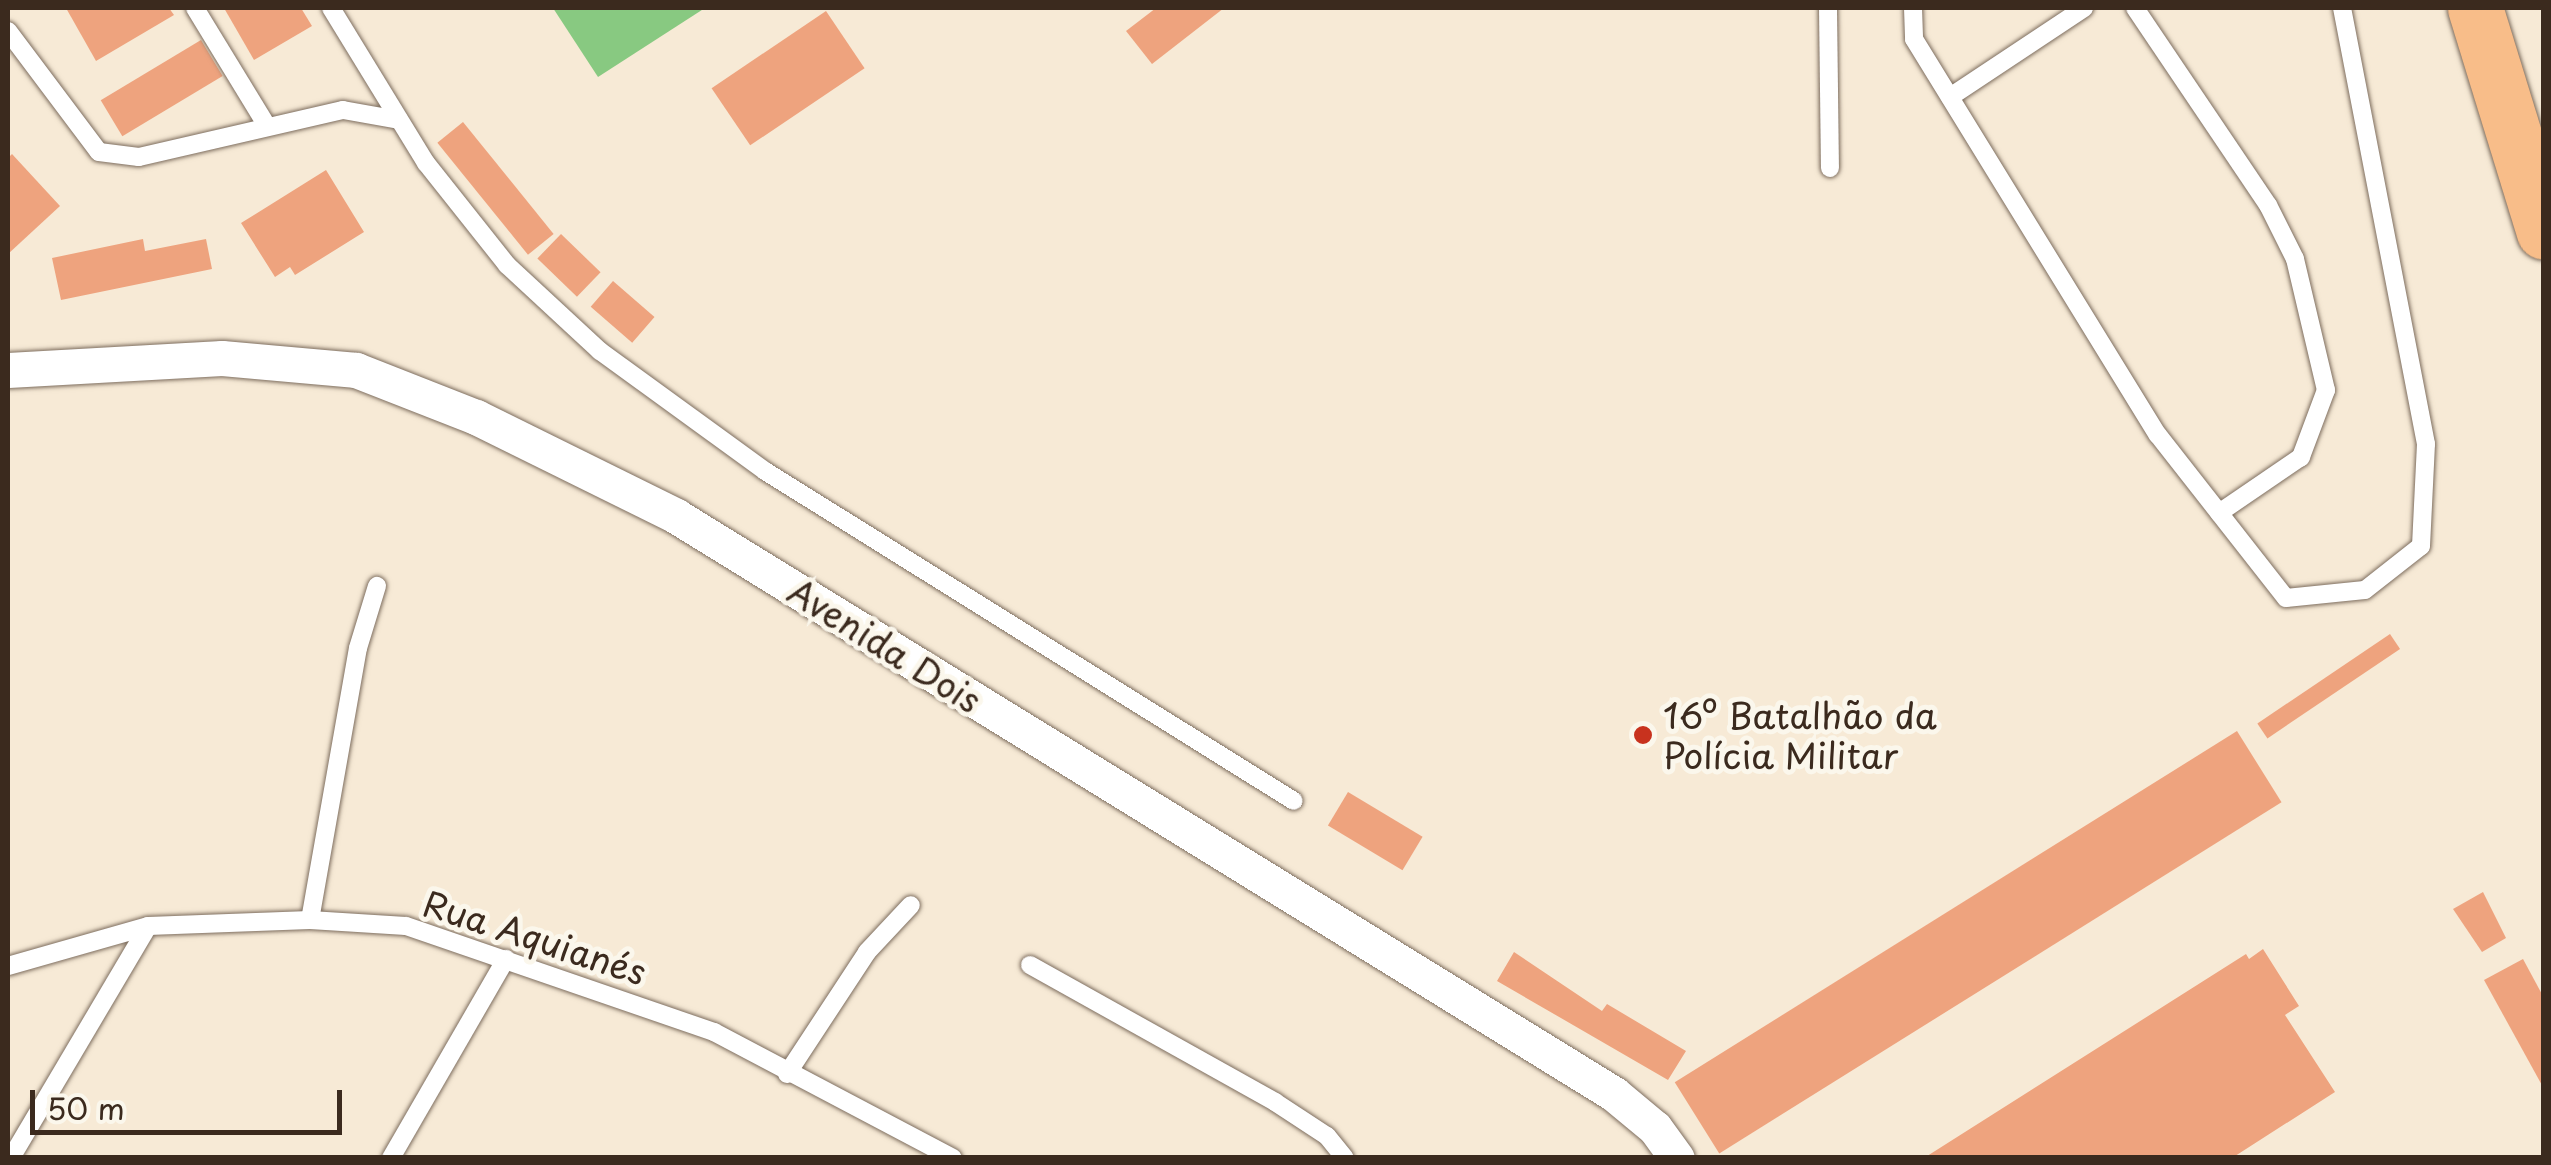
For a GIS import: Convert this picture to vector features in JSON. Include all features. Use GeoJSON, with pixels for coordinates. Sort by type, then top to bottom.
{"type":"FeatureCollection","features":[{"type":"Feature","properties":{"kind":"highway"},"geometry":{"type":"LineString","coordinates":[[2475,8],[2544,232]]}},
{"type":"Feature","properties":{"kind":"street","name":"Avenida Dois"},"geometry":{"type":"LineString","coordinates":[[8,370],[222,358],[356,370],[476,417],[676,516],[1614,1094],[1655,1128],[1677,1158]]}},
{"type":"Feature","properties":{"kind":"lane"},"geometry":{"type":"LineString","coordinates":[[196,8],[267,126]]}},
{"type":"Feature","properties":{"kind":"lane"},"geometry":{"type":"LineString","coordinates":[[331,8],[399,120],[507,264],[600,351],[765,471],[1294,801]]}},
{"type":"Feature","properties":{"kind":"lane"},"geometry":{"type":"LineString","coordinates":[[1828,8],[1830,168]]}},
{"type":"Feature","properties":{"kind":"lane"},"geometry":{"type":"LineString","coordinates":[[1913,8],[1914,39],[2158,435],[2286,598],[2365,590],[2421,546],[2426,444],[2342,8]]}},
{"type":"Feature","properties":{"kind":"lane"},"geometry":{"type":"LineString","coordinates":[[1950,98],[2084,8]]}},
{"type":"Feature","properties":{"kind":"lane"},"geometry":{"type":"LineString","coordinates":[[2134,8],[2275,218],[2295,259],[2326,390],[2300,457],[2219,513]]}},
{"type":"Feature","properties":{"kind":"lane"},"geometry":{"type":"LineString","coordinates":[[8,31],[99,152],[139,157],[342,110],[399,120]]}},
{"type":"Feature","properties":{"kind":"lane"},"geometry":{"type":"LineString","coordinates":[[310,920],[358,648],[377,586]]}},
{"type":"Feature","properties":{"kind":"lane"},"geometry":{"type":"LineString","coordinates":[[787,1074],[867,952],[910,905]]}},
{"type":"Feature","properties":{"kind":"lane","name":"Rua Aquianés"},"geometry":{"type":"LineString","coordinates":[[8,966],[148,926],[310,920],[406,926],[714,1032],[787,1074],[836,1093],[953,1158]]}},
{"type":"Feature","properties":{"kind":"lane"},"geometry":{"type":"LineString","coordinates":[[12,1158],[148,926]]}},
{"type":"Feature","properties":{"kind":"lane"},"geometry":{"type":"LineString","coordinates":[[391,1158],[506,959]]}},
{"type":"Feature","properties":{"kind":"lane"},"geometry":{"type":"LineString","coordinates":[[1030,966],[1275,1102],[1327,1136],[1345,1158]]}},
{"type":"Feature","properties":{"kind":"green space"},"geometry":{"type":"Polygon","coordinates":[[[553,8],[705,8],[598,77],[553,8]]]}},
{"type":"Feature","properties":{"kind":"building"},"geometry":{"type":"Polygon","coordinates":[[[66,8],[169,8],[174,15],[96,61],[66,8]]]}},
{"type":"Feature","properties":{"kind":"building"},"geometry":{"type":"Polygon","coordinates":[[[224,8],[301,8],[312,26],[254,60],[224,8]]]}},
{"type":"Feature","properties":{"kind":"building"},"geometry":{"type":"Polygon","coordinates":[[[1156,8],[1224,8],[1152,64],[1126,31],[1156,8]]]}},
{"type":"Feature","properties":{"kind":"building"},"geometry":{"type":"Polygon","coordinates":[[[826,11],[865,68],[750,145],[712,88],[826,11]]]}},
{"type":"Feature","properties":{"kind":"building"},"geometry":{"type":"Polygon","coordinates":[[[201,40],[223,76],[122,136],[101,100],[201,40]]]}},
{"type":"Feature","properties":{"kind":"building"},"geometry":{"type":"Polygon","coordinates":[[[463,122],[554,234],[528,255],[437,143],[463,122]]]}},
{"type":"Feature","properties":{"kind":"building"},"geometry":{"type":"Polygon","coordinates":[[[12,154],[60,206],[8,254],[8,158],[12,154]]]}},
{"type":"Feature","properties":{"kind":"building"},"geometry":{"type":"Polygon","coordinates":[[[326,170],[364,232],[295,275],[290,267],[275,277],[241,223],[326,170]]]}},
{"type":"Feature","properties":{"kind":"building"},"geometry":{"type":"Polygon","coordinates":[[[561,234],[601,272],[577,297],[537,258],[561,234]]]}},
{"type":"Feature","properties":{"kind":"building"},"geometry":{"type":"Polygon","coordinates":[[[143,239],[145,251],[206,239],[212,269],[61,300],[52,258],[143,239]]]}},
{"type":"Feature","properties":{"kind":"building"},"geometry":{"type":"Polygon","coordinates":[[[613,281],[655,317],[632,343],[591,307],[613,281]]]}},
{"type":"Feature","properties":{"kind":"building"},"geometry":{"type":"Polygon","coordinates":[[[2390,634],[2400,649],[2267,738],[2257,723],[2390,634]]]}},
{"type":"Feature","properties":{"kind":"building"},"geometry":{"type":"Polygon","coordinates":[[[2237,731],[2282,802],[1719,1154],[1675,1082],[2237,731]]]}},
{"type":"Feature","properties":{"kind":"building"},"geometry":{"type":"Polygon","coordinates":[[[1348,792],[1423,837],[1402,870],[1328,825],[1348,792]]]}},
{"type":"Feature","properties":{"kind":"building"},"geometry":{"type":"Polygon","coordinates":[[[2483,892],[2506,938],[2482,952],[2453,909],[2483,892]]]}},
{"type":"Feature","properties":{"kind":"building"},"geometry":{"type":"Polygon","coordinates":[[[2263,949],[2299,1006],[2285,1015],[2335,1092],[2232,1158],[1924,1158],[2246,954],[2249,959],[2263,949]]]}},
{"type":"Feature","properties":{"kind":"building"},"geometry":{"type":"Polygon","coordinates":[[[1514,952],[1602,1011],[1607,1004],[1686,1051],[1668,1080],[1497,981],[1514,952]]]}},
{"type":"Feature","properties":{"kind":"building"},"geometry":{"type":"Polygon","coordinates":[[[2523,959],[2544,998],[2544,1089],[2484,980],[2523,959]]]}},
{"type":"Feature","properties":{"kind":"place","name":"16º Batalhão da Polícia Militar"},"geometry":{"type":"Point","coordinates":[1643,735]}}]}
